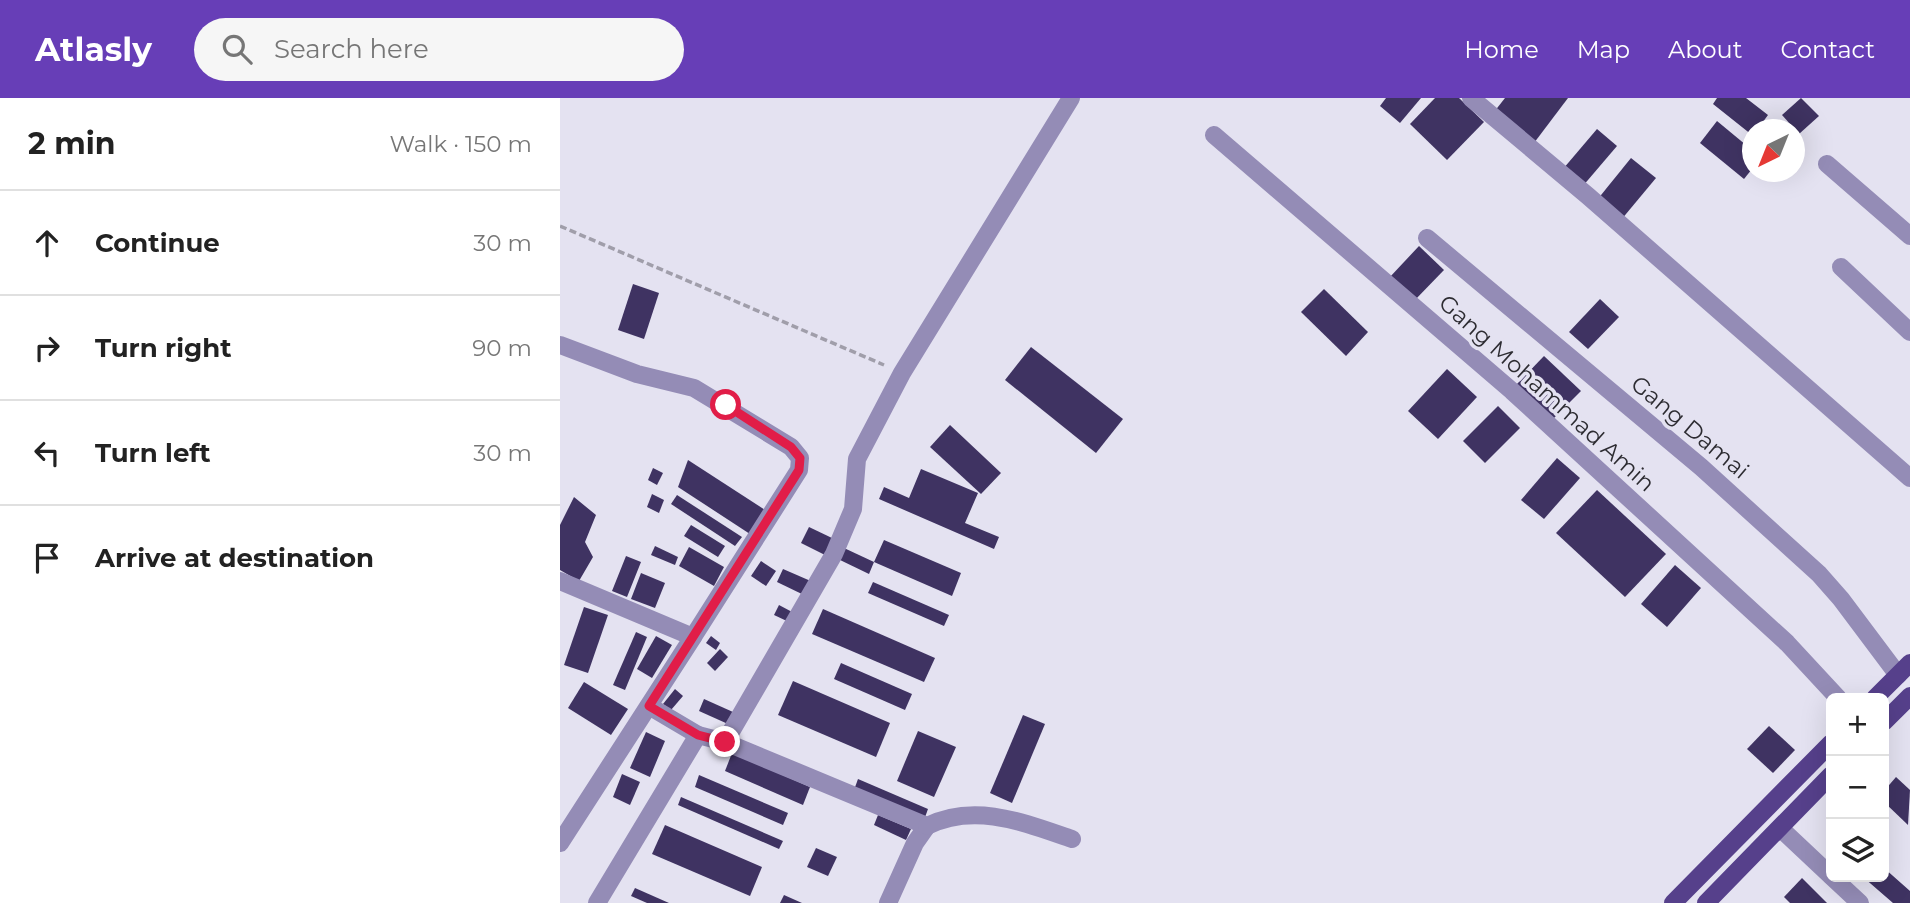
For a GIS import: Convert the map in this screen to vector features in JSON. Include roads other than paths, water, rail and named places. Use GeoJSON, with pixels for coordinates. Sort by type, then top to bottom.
{"type":"FeatureCollection","features":[{"type":"Feature","properties":{"kind":"main road"},"geometry":{"type":"LineString","coordinates":[[1880,693],[1904,669]]}},
{"type":"Feature","properties":{"kind":"main road"},"geometry":{"type":"LineString","coordinates":[[1889,717],[1910,696]]}},
{"type":"Feature","properties":{"kind":"main road"},"geometry":{"type":"LineString","coordinates":[[1673,903],[1826,748]]}},
{"type":"Feature","properties":{"kind":"main road"},"geometry":{"type":"LineString","coordinates":[[1706,903],[1826,780]]}},
{"type":"Feature","properties":{"kind":"street"},"geometry":{"type":"LineString","coordinates":[[1471,98],[1910,478]]}},
{"type":"Feature","properties":{"kind":"street"},"geometry":{"type":"LineString","coordinates":[[725,742],[834,554],[853,509],[857,459],[902,373],[1066,107]]}},
{"type":"Feature","properties":{"kind":"street","name":"Gang Mohammad Amin"},"geometry":{"type":"LineString","coordinates":[[1214,135],[1512,391],[1787,643],[1833,693]]}},
{"type":"Feature","properties":{"kind":"street"},"geometry":{"type":"LineString","coordinates":[[1827,164],[1910,236]]}},
{"type":"Feature","properties":{"kind":"street","name":"Gang Damai"},"geometry":{"type":"LineString","coordinates":[[1427,238],[1701,467],[1819,575],[1904,669]]}},
{"type":"Feature","properties":{"kind":"street"},"geometry":{"type":"LineString","coordinates":[[1840,267],[1910,332]]}},
{"type":"Feature","properties":{"kind":"street"},"geometry":{"type":"LineString","coordinates":[[560,345],[637,374],[694,388],[791,447],[800,458],[799,470],[560,843]]}},
{"type":"Feature","properties":{"kind":"street"},"geometry":{"type":"LineString","coordinates":[[560,582],[693,636]]}},
{"type":"Feature","properties":{"kind":"street"},"geometry":{"type":"LineString","coordinates":[[649,706],[698,735],[725,742],[927,826]]}},
{"type":"Feature","properties":{"kind":"street"},"geometry":{"type":"LineString","coordinates":[[597,903],[698,735]]}},
{"type":"Feature","properties":{"kind":"street"},"geometry":{"type":"LineString","coordinates":[[888,903],[915,843],[927,826],[954,815],[992,816],[1015,820],[1072,839]]}},
{"type":"Feature","properties":{"kind":"street"},"geometry":{"type":"LineString","coordinates":[[1780,828],[1826,872]]}},
{"type":"Feature","properties":{"kind":"street"},"geometry":{"type":"LineString","coordinates":[[1837,882],[1860,903]]}}]}
